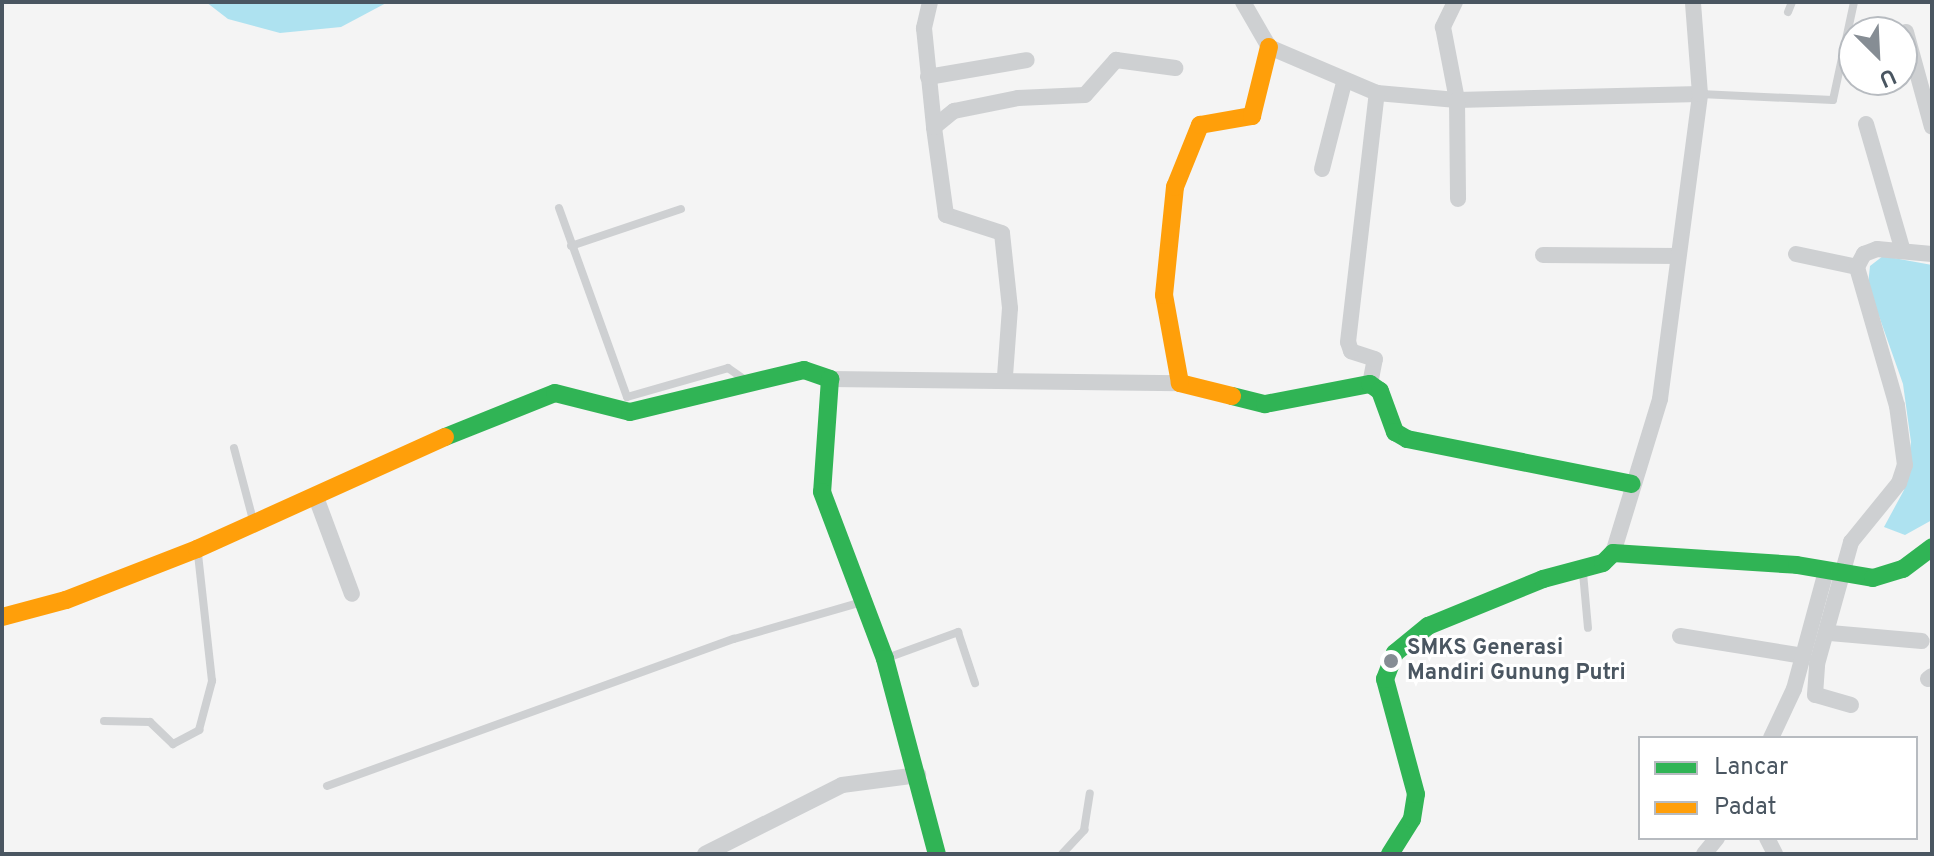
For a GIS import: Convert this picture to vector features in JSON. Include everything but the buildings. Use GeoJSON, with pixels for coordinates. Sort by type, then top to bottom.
{"type":"FeatureCollection","features":[{"type":"Feature","properties":{"kind":"street"},"geometry":{"type":"LineString","coordinates":[[930,2],[924,28],[942,209],[951,218],[1002,233],[1010,308],[1005,376]]}},
{"type":"Feature","properties":{"kind":"street"},"geometry":{"type":"LineString","coordinates":[[1243,2],[1269,47],[1344,83],[1377,93],[1457,100],[1700,94]]}},
{"type":"Feature","properties":{"kind":"street"},"geometry":{"type":"LineString","coordinates":[[1455,2],[1443,27],[1457,100],[1458,199]]}},
{"type":"Feature","properties":{"kind":"street"},"geometry":{"type":"LineString","coordinates":[[1613,553],[1660,399],[1700,94],[1693,2]]}},
{"type":"Feature","properties":{"kind":"street"},"geometry":{"type":"LineString","coordinates":[[1180,383],[1164,295],[1175,187],[1200,125],[1252,116],[1269,47]]}},
{"type":"Feature","properties":{"kind":"street"},"geometry":{"type":"LineString","coordinates":[[928,77],[1027,60]]}},
{"type":"Feature","properties":{"kind":"street"},"geometry":{"type":"LineString","coordinates":[[934,127],[954,111],[1005,100],[1085,95],[1116,60],[1175,68]]}},
{"type":"Feature","properties":{"kind":"street"},"geometry":{"type":"LineString","coordinates":[[1918,76],[1932,127]]}},
{"type":"Feature","properties":{"kind":"street"},"geometry":{"type":"LineString","coordinates":[[1322,169],[1344,83]]}},
{"type":"Feature","properties":{"kind":"street"},"geometry":{"type":"LineString","coordinates":[[1370,384],[1375,359],[1351,351],[1348,342],[1377,93]]}},
{"type":"Feature","properties":{"kind":"street"},"geometry":{"type":"LineString","coordinates":[[1866,124],[1902,248]]}},
{"type":"Feature","properties":{"kind":"street"},"geometry":{"type":"LineString","coordinates":[[1772,736],[1832,574],[1856,533],[1899,483],[1905,465],[1897,406],[1857,267],[1864,254],[1902,248],[1932,254]]}},
{"type":"Feature","properties":{"kind":"street"},"geometry":{"type":"LineString","coordinates":[[1796,254],[1857,267]]}},
{"type":"Feature","properties":{"kind":"street"},"geometry":{"type":"LineString","coordinates":[[1543,255],[1678,256]]}},
{"type":"Feature","properties":{"kind":"street"},"geometry":{"type":"LineString","coordinates":[[2,617],[54,605],[317,500],[534,397],[555,393],[630,412],[804,370],[830,379],[1005,376],[1100,386],[1180,383],[1265,404],[1370,384],[1380,391],[1395,432],[1407,439],[1632,484]]}},
{"type":"Feature","properties":{"kind":"street"},"geometry":{"type":"LineString","coordinates":[[830,379],[822,492],[885,659],[937,854]]}},
{"type":"Feature","properties":{"kind":"street"},"geometry":{"type":"LineString","coordinates":[[317,500],[352,594]]}},
{"type":"Feature","properties":{"kind":"street"},"geometry":{"type":"LineString","coordinates":[[1390,854],[1412,819],[1416,794],[1385,679],[1395,653],[1428,626],[1583,569],[1613,553],[1832,574],[1889,575],[1932,547]]}},
{"type":"Feature","properties":{"kind":"street"},"geometry":{"type":"LineString","coordinates":[[1832,574],[1830,633],[1812,690],[1819,698],[1851,705]]}},
{"type":"Feature","properties":{"kind":"street"},"geometry":{"type":"LineString","coordinates":[[1830,633],[1922,641]]}},
{"type":"Feature","properties":{"kind":"street"},"geometry":{"type":"LineString","coordinates":[[1680,636],[1803,656]]}},
{"type":"Feature","properties":{"kind":"street"},"geometry":{"type":"LineString","coordinates":[[705,854],[842,785],[918,775]]}},
{"type":"Feature","properties":{"kind":"lane"},"geometry":{"type":"LineString","coordinates":[[1788,12],[1792,2]]}},
{"type":"Feature","properties":{"kind":"lane"},"geometry":{"type":"LineString","coordinates":[[1700,94],[1825,105],[1833,100],[1854,2]]}},
{"type":"Feature","properties":{"kind":"lane"},"geometry":{"type":"LineString","coordinates":[[559,208],[627,397],[728,368],[748,383]]}},
{"type":"Feature","properties":{"kind":"lane"},"geometry":{"type":"LineString","coordinates":[[571,246],[681,209]]}},
{"type":"Feature","properties":{"kind":"lane"},"geometry":{"type":"LineString","coordinates":[[234,448],[254,525]]}},
{"type":"Feature","properties":{"kind":"lane"},"geometry":{"type":"LineString","coordinates":[[104,721],[150,722],[173,744],[199,730],[212,681],[197,549]]}},
{"type":"Feature","properties":{"kind":"lane"},"geometry":{"type":"LineString","coordinates":[[1583,569],[1588,628]]}},
{"type":"Feature","properties":{"kind":"lane"},"geometry":{"type":"LineString","coordinates":[[327,786],[734,639],[864,602]]}},
{"type":"Feature","properties":{"kind":"lane"},"geometry":{"type":"LineString","coordinates":[[885,659],[958,632],[975,683]]}},
{"type":"Feature","properties":{"kind":"lane"},"geometry":{"type":"LineString","coordinates":[[1062,854],[1084,830],[1090,793]]}},
{"type":"Feature","properties":{"kind":"water"},"geometry":{"type":"Polygon","coordinates":[[[206,2],[388,2],[341,27],[280,33],[228,19],[206,2]]]}},
{"type":"Feature","properties":{"kind":"water"},"geometry":{"type":"Polygon","coordinates":[[[1883,256],[1932,265],[1932,520],[1905,535],[1884,527],[1904,490],[1911,442],[1903,384],[1868,285],[1870,266],[1883,256]]]}},
{"type":"Feature","properties":{"kind":"traffic: fast"},"geometry":{"type":"LineString","coordinates":[[445,437],[555,393],[630,412],[804,370],[830,379],[822,492],[885,659],[937,854]]}},
{"type":"Feature","properties":{"kind":"traffic: fast"},"geometry":{"type":"LineString","coordinates":[[1232,396],[1265,404],[1370,384],[1380,391],[1395,432],[1407,439],[1632,484]]}},
{"type":"Feature","properties":{"kind":"traffic: fast"},"geometry":{"type":"LineString","coordinates":[[1390,854],[1412,819],[1416,794],[1385,679],[1395,653],[1428,626],[1543,579],[1603,563],[1613,553],[1797,565],[1873,578],[1903,569],[1932,547]]}},
{"type":"Feature","properties":{"kind":"traffic: slow"},"geometry":{"type":"LineString","coordinates":[[1232,396],[1180,383],[1164,295],[1175,187],[1200,125],[1252,116],[1269,47]]}},
{"type":"Feature","properties":{"kind":"traffic: slow"},"geometry":{"type":"LineString","coordinates":[[2,617],[66,600],[197,549],[445,437]]}},
{"type":"Feature","properties":{"kind":"place","name":"SMKS Generasi Mandiri Gunung Putri"},"geometry":{"type":"Point","coordinates":[1391,661]}}]}
